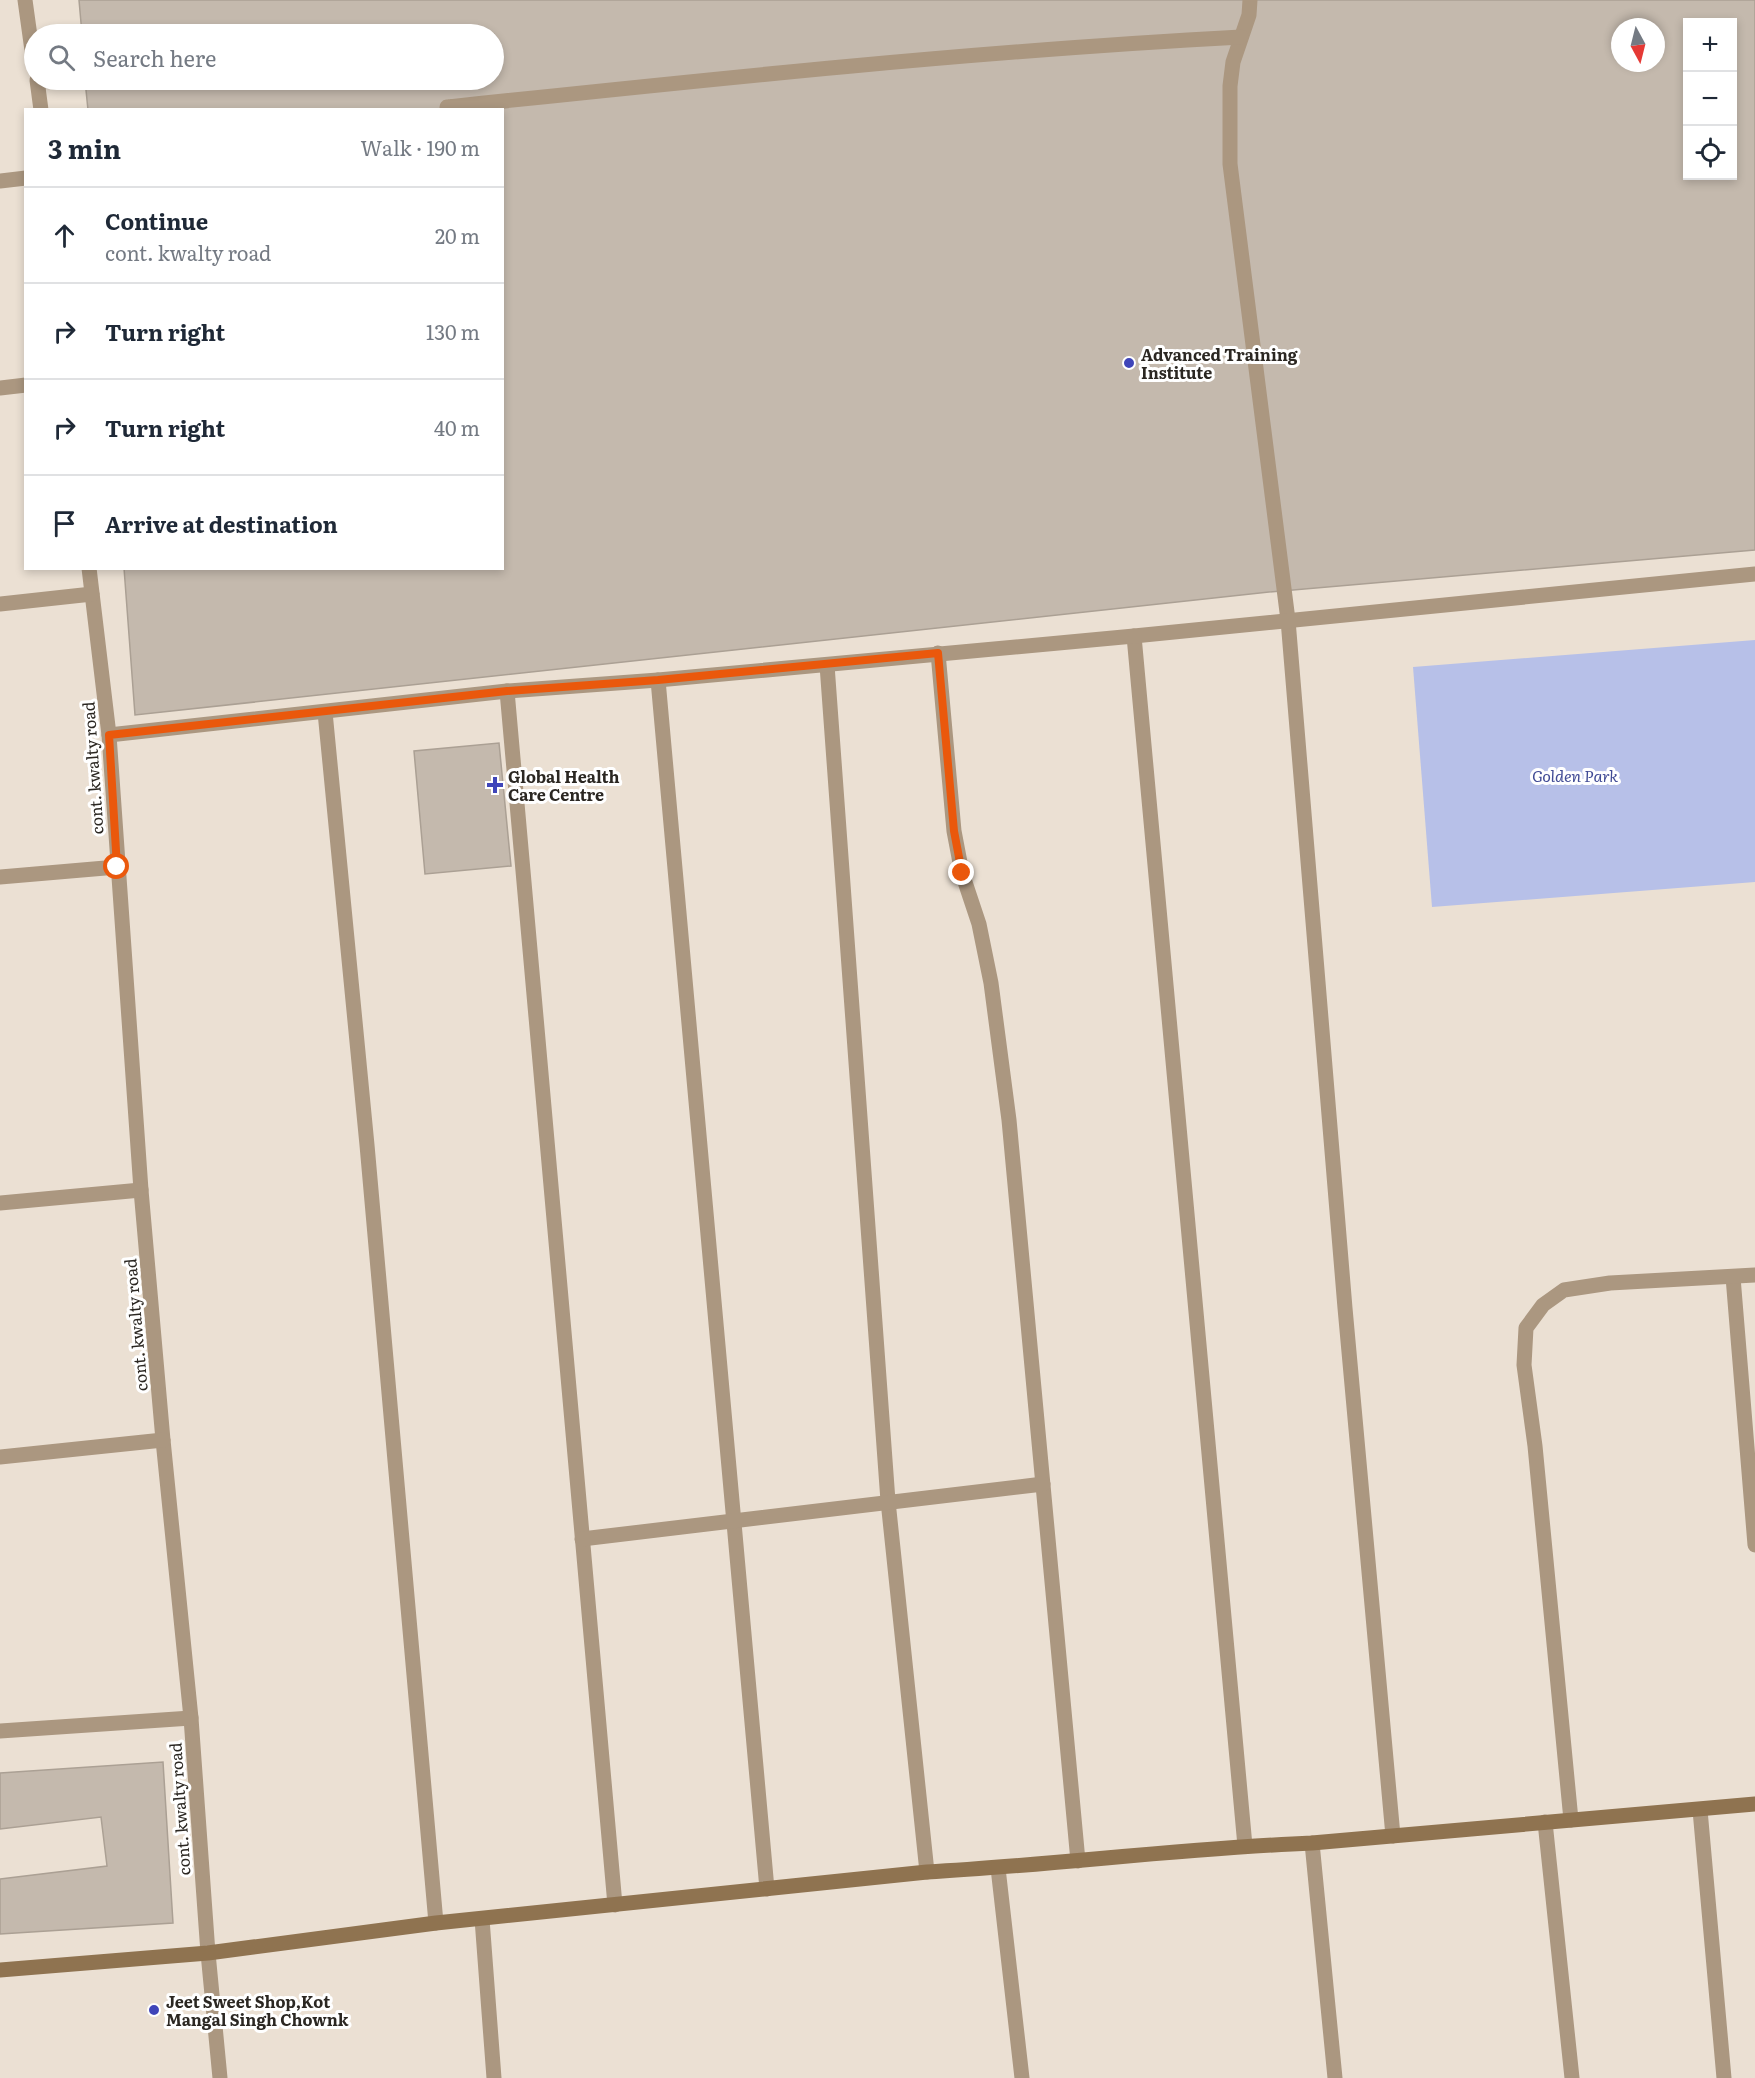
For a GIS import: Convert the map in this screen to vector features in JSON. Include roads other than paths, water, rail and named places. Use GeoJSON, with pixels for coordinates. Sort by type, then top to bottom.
{"type":"FeatureCollection","features":[{"type":"Feature","properties":{"kind":"street"},"geometry":{"type":"LineString","coordinates":[[26,0],[29,24]]}},
{"type":"Feature","properties":{"kind":"street"},"geometry":{"type":"LineString","coordinates":[[1250,0],[1249,15],[1233,62],[1230,86],[1230,164],[1288,620],[1348,1344],[1392,1836]]}},
{"type":"Feature","properties":{"kind":"street"},"geometry":{"type":"LineString","coordinates":[[447,106],[870,63],[1143,42],[1241,37]]}},
{"type":"Feature","properties":{"kind":"street"},"geometry":{"type":"LineString","coordinates":[[38,90],[41,108]]}},
{"type":"Feature","properties":{"kind":"street"},"geometry":{"type":"LineString","coordinates":[[0,181],[24,178]]}},
{"type":"Feature","properties":{"kind":"street"},"geometry":{"type":"LineString","coordinates":[[0,388],[24,385]]}},
{"type":"Feature","properties":{"kind":"street","name":"cont. kwalty road"},"geometry":{"type":"LineString","coordinates":[[89,570],[109,735],[141,1190],[191,1718],[208,1953],[220,2078]]}},
{"type":"Feature","properties":{"kind":"street"},"geometry":{"type":"LineString","coordinates":[[109,735],[507,691],[658,680],[1134,636],[1755,574]]}},
{"type":"Feature","properties":{"kind":"street"},"geometry":{"type":"LineString","coordinates":[[0,604],[92,594]]}},
{"type":"Feature","properties":{"kind":"street"},"geometry":{"type":"LineString","coordinates":[[1134,636],[1245,1846]]}},
{"type":"Feature","properties":{"kind":"street"},"geometry":{"type":"LineString","coordinates":[[938,653],[954,831],[962,873],[979,924],[991,983],[1007,1108],[1078,1861]]}},
{"type":"Feature","properties":{"kind":"street"},"geometry":{"type":"LineString","coordinates":[[826,664],[888,1501],[927,1872]]}},
{"type":"Feature","properties":{"kind":"street"},"geometry":{"type":"LineString","coordinates":[[658,680],[716,1300],[767,1889]]}},
{"type":"Feature","properties":{"kind":"street"},"geometry":{"type":"LineString","coordinates":[[507,691],[615,1905]]}},
{"type":"Feature","properties":{"kind":"street"},"geometry":{"type":"LineString","coordinates":[[325,712],[366,1133],[436,1923]]}},
{"type":"Feature","properties":{"kind":"street"},"geometry":{"type":"LineString","coordinates":[[0,878],[117,867]]}},
{"type":"Feature","properties":{"kind":"street"},"geometry":{"type":"LineString","coordinates":[[0,1203],[141,1190]]}},
{"type":"Feature","properties":{"kind":"street"},"geometry":{"type":"LineString","coordinates":[[1571,1820],[1535,1446],[1524,1365],[1526,1328],[1543,1305],[1564,1290],[1610,1283],[1755,1275]]}},
{"type":"Feature","properties":{"kind":"street"},"geometry":{"type":"LineString","coordinates":[[1733,1277],[1755,1545]]}},
{"type":"Feature","properties":{"kind":"street"},"geometry":{"type":"LineString","coordinates":[[0,1457],[163,1440]]}},
{"type":"Feature","properties":{"kind":"street"},"geometry":{"type":"LineString","coordinates":[[582,1539],[734,1519],[1043,1484]]}},
{"type":"Feature","properties":{"kind":"street"},"geometry":{"type":"LineString","coordinates":[[0,1731],[191,1718]]}},
{"type":"Feature","properties":{"kind":"street"},"geometry":{"type":"LineString","coordinates":[[0,1970],[208,1953],[436,1923],[927,1872],[1245,1846],[1312,1843],[1755,1804]]}},
{"type":"Feature","properties":{"kind":"street"},"geometry":{"type":"LineString","coordinates":[[1700,1809],[1724,2078]]}},
{"type":"Feature","properties":{"kind":"street"},"geometry":{"type":"LineString","coordinates":[[1545,1822],[1572,2078]]}},
{"type":"Feature","properties":{"kind":"street"},"geometry":{"type":"LineString","coordinates":[[1312,1843],[1335,2078]]}},
{"type":"Feature","properties":{"kind":"street"},"geometry":{"type":"LineString","coordinates":[[998,1868],[1022,2078]]}},
{"type":"Feature","properties":{"kind":"street"},"geometry":{"type":"LineString","coordinates":[[482,1919],[494,2078]]}},
{"type":"Feature","properties":{"kind":"place","name":"Advanced Training Institute"},"geometry":{"type":"Point","coordinates":[1129,363]}},
{"type":"Feature","properties":{"kind":"place","name":"Global Health Care Centre"},"geometry":{"type":"Point","coordinates":[495,785]}},
{"type":"Feature","properties":{"kind":"place","name":"Jeet Sweet Shop,Kot Mangal Singh Chownk"},"geometry":{"type":"Point","coordinates":[154,2010]}},
{"type":"Feature","properties":{"kind":"park label","name":"Golden Park"},"geometry":{"type":"Point","coordinates":[1575,775]}}]}
